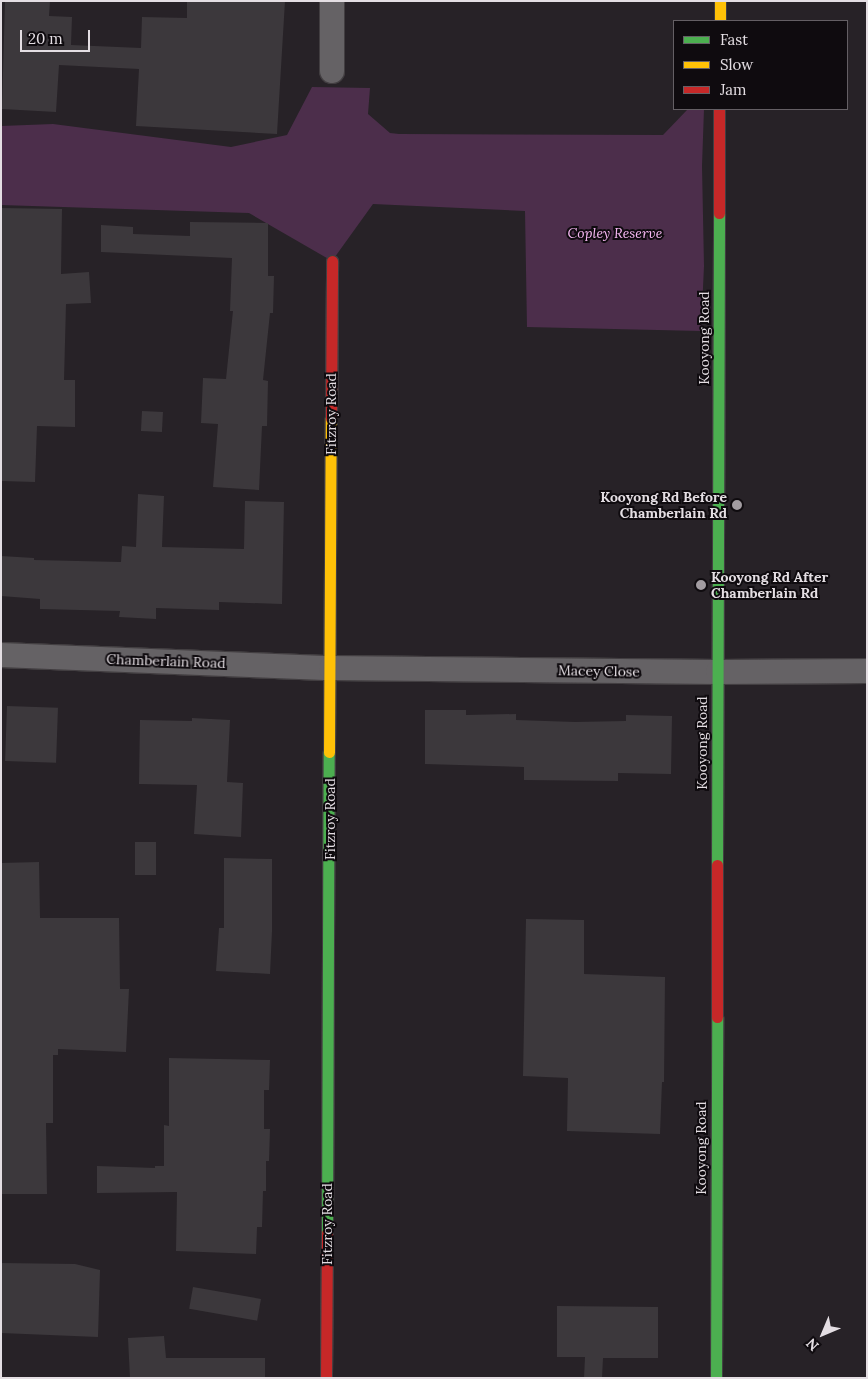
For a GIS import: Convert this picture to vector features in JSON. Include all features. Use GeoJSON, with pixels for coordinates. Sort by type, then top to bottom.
{"type":"FeatureCollection","features":[{"type":"Feature","properties":{"kind":"street"},"geometry":{"type":"LineString","coordinates":[[332,1],[332,71]]}},
{"type":"Feature","properties":{"kind":"street"},"geometry":{"type":"LineString","coordinates":[[720,1],[720,20]]}},
{"type":"Feature","properties":{"kind":"street","name":"Kooyong Road"},"geometry":{"type":"LineString","coordinates":[[716,1378],[719,110]]}},
{"type":"Feature","properties":{"kind":"street","name":"Fitzroy Road"},"geometry":{"type":"LineString","coordinates":[[326,1378],[332,261]]}},
{"type":"Feature","properties":{"kind":"street","name":"Chamberlain Road"},"geometry":{"type":"LineString","coordinates":[[1,655],[331,668]]}},
{"type":"Feature","properties":{"kind":"street","name":"Macey Close"},"geometry":{"type":"LineString","coordinates":[[331,668],[718,672],[867,671]]}},
{"type":"Feature","properties":{"kind":"green space","name":"Copley Reserve"},"geometry":{"type":"Polygon","coordinates":[[[312,87],[370,88],[368,114],[390,133],[399,134],[663,135],[687,110],[704,110],[702,166],[704,266],[701,331],[527,327],[525,211],[373,204],[332,261],[249,213],[1,205],[1,126],[53,124],[231,147],[287,135],[312,87]]]}},
{"type":"Feature","properties":{"kind":"building"},"geometry":{"type":"Polygon","coordinates":[[[5,1],[50,1],[49,16],[72,17],[71,45],[141,48],[142,17],[187,18],[187,1],[285,1],[277,134],[136,126],[139,69],[59,65],[56,112],[2,109],[5,1]]]}},
{"type":"Feature","properties":{"kind":"building"},"geometry":{"type":"Polygon","coordinates":[[[1,208],[62,209],[61,274],[89,272],[91,303],[66,304],[64,380],[75,380],[75,427],[37,426],[35,482],[1,481],[1,208]]]}},
{"type":"Feature","properties":{"kind":"building"},"geometry":{"type":"Polygon","coordinates":[[[190,222],[268,223],[268,276],[274,276],[273,313],[270,313],[263,380],[268,381],[267,426],[262,426],[259,490],[213,487],[218,424],[201,423],[203,378],[226,379],[233,311],[230,311],[232,258],[101,252],[101,225],[133,227],[133,234],[190,236],[190,222]]]}},
{"type":"Feature","properties":{"kind":"building"},"geometry":{"type":"Polygon","coordinates":[[[142,411],[163,412],[162,432],[141,431],[142,411]]]}},
{"type":"Feature","properties":{"kind":"building"},"geometry":{"type":"Polygon","coordinates":[[[138,494],[164,496],[162,547],[244,549],[245,501],[284,502],[282,604],[219,602],[219,610],[156,608],[156,619],[119,617],[120,611],[40,609],[40,599],[1,596],[1,556],[34,558],[34,560],[121,562],[122,546],[136,547],[138,494]]]}},
{"type":"Feature","properties":{"kind":"building"},"geometry":{"type":"Polygon","coordinates":[[[7,706],[58,708],[56,763],[5,761],[7,706]]]}},
{"type":"Feature","properties":{"kind":"building"},"geometry":{"type":"Polygon","coordinates":[[[425,710],[466,710],[466,715],[516,714],[516,720],[575,722],[626,721],[626,715],[672,716],[671,774],[618,773],[618,781],[524,780],[524,767],[425,764],[425,710]]]}},
{"type":"Feature","properties":{"kind":"building"},"geometry":{"type":"Polygon","coordinates":[[[192,718],[230,720],[227,782],[243,783],[241,837],[194,834],[197,785],[139,784],[140,720],[192,721],[192,718]]]}},
{"type":"Feature","properties":{"kind":"building"},"geometry":{"type":"Polygon","coordinates":[[[135,842],[156,842],[156,875],[135,875],[135,842]]]}},
{"type":"Feature","properties":{"kind":"building"},"geometry":{"type":"Polygon","coordinates":[[[224,858],[272,859],[270,974],[216,971],[219,928],[224,928],[224,858]]]}},
{"type":"Feature","properties":{"kind":"building"},"geometry":{"type":"Polygon","coordinates":[[[39,862],[40,918],[119,918],[120,989],[129,989],[126,1052],[58,1049],[58,1055],[53,1055],[53,1123],[46,1123],[47,1194],[1,1194],[1,863],[39,862]]]}},
{"type":"Feature","properties":{"kind":"building"},"geometry":{"type":"Polygon","coordinates":[[[526,919],[584,920],[584,974],[665,977],[664,1082],[662,1082],[660,1134],[567,1131],[568,1078],[523,1076],[526,919]]]}},
{"type":"Feature","properties":{"kind":"building"},"geometry":{"type":"Polygon","coordinates":[[[169,1058],[270,1060],[269,1090],[264,1090],[264,1129],[270,1129],[269,1161],[266,1161],[266,1191],[263,1191],[262,1227],[257,1227],[256,1254],[176,1251],[177,1192],[97,1193],[97,1166],[155,1168],[155,1166],[164,1166],[164,1125],[169,1126],[169,1058]]]}},
{"type":"Feature","properties":{"kind":"building"},"geometry":{"type":"Polygon","coordinates":[[[1,1263],[75,1264],[100,1270],[98,1337],[1,1333],[1,1263]]]}},
{"type":"Feature","properties":{"kind":"building"},"geometry":{"type":"Polygon","coordinates":[[[193,1287],[261,1299],[257,1321],[189,1309],[193,1287]]]}},
{"type":"Feature","properties":{"kind":"building"},"geometry":{"type":"Polygon","coordinates":[[[557,1306],[658,1307],[658,1358],[603,1358],[602,1378],[584,1378],[585,1357],[557,1357],[557,1306]]]}},
{"type":"Feature","properties":{"kind":"building"},"geometry":{"type":"Polygon","coordinates":[[[164,1336],[166,1358],[265,1358],[265,1378],[130,1378],[128,1338],[164,1336]]]}},
{"type":"Feature","properties":{"kind":"traffic: fast"},"geometry":{"type":"LineString","coordinates":[[717,865],[719,213]]}},
{"type":"Feature","properties":{"kind":"traffic: fast"},"geometry":{"type":"LineString","coordinates":[[327,1233],[329,752]]}},
{"type":"Feature","properties":{"kind":"traffic: fast"},"geometry":{"type":"LineString","coordinates":[[716,1378],[717,1017]]}},
{"type":"Feature","properties":{"kind":"traffic: slow"},"geometry":{"type":"LineString","coordinates":[[720,1],[720,20]]}},
{"type":"Feature","properties":{"kind":"traffic: slow"},"geometry":{"type":"LineString","coordinates":[[329,752],[331,418]]}},
{"type":"Feature","properties":{"kind":"traffic: jam"},"geometry":{"type":"LineString","coordinates":[[719,110],[719,213]]}},
{"type":"Feature","properties":{"kind":"traffic: jam"},"geometry":{"type":"LineString","coordinates":[[331,418],[332,261]]}},
{"type":"Feature","properties":{"kind":"traffic: jam"},"geometry":{"type":"LineString","coordinates":[[717,865],[717,1017]]}},
{"type":"Feature","properties":{"kind":"traffic: jam"},"geometry":{"type":"LineString","coordinates":[[326,1378],[327,1233]]}},
{"type":"Feature","properties":{"kind":"place","name":"Kooyong Rd Before Chamberlain Rd"},"geometry":{"type":"Point","coordinates":[737,505]}},
{"type":"Feature","properties":{"kind":"place","name":"Kooyong Rd After Chamberlain Rd"},"geometry":{"type":"Point","coordinates":[701,585]}}]}
